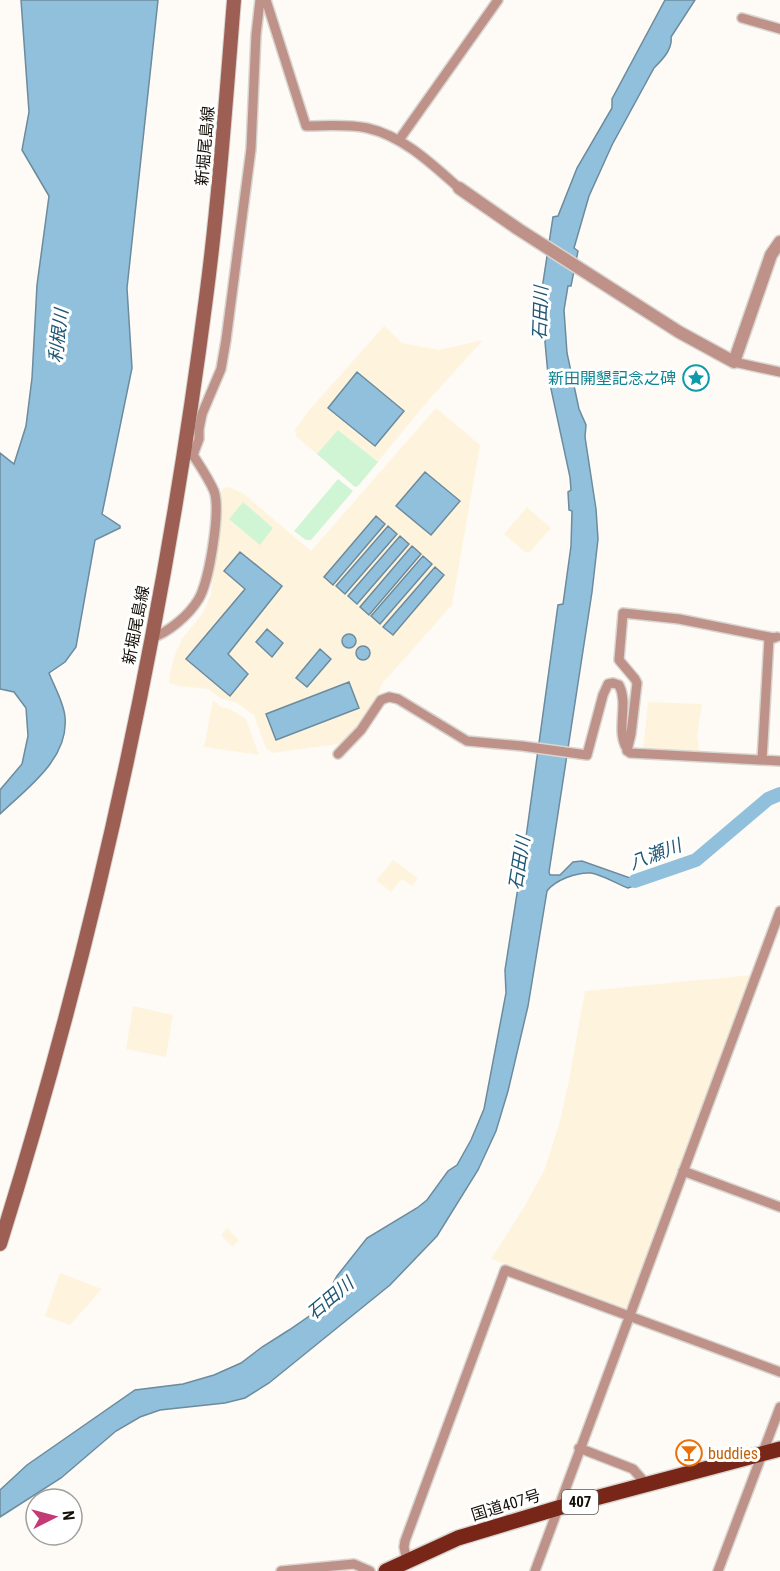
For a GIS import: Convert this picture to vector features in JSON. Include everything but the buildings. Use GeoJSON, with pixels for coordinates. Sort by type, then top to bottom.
{"type":"FeatureCollection","features":[{"type":"Feature","properties":{"kind":"highway","name":"国道407号"},"geometry":{"type":"LineString","coordinates":[[386,1571],[458,1538],[558,1508],[780,1449]]}},
{"type":"Feature","properties":{"kind":"main road","name":"新堀尾島線"},"geometry":{"type":"LineString","coordinates":[[0,1244],[78,966],[116,810],[188,455],[211,253],[234,0]]}},
{"type":"Feature","properties":{"kind":"street"},"geometry":{"type":"LineString","coordinates":[[151,638],[164,632],[198,601],[209,562],[217,510],[215,492],[188,455],[200,439],[202,414],[221,369],[226,340],[251,149],[256,35],[260,0]]}},
{"type":"Feature","properties":{"kind":"street"},"geometry":{"type":"LineString","coordinates":[[266,0],[306,126],[349,125],[368,128],[399,140],[429,161],[459,188],[678,332],[734,362],[780,372]]}},
{"type":"Feature","properties":{"kind":"street"},"geometry":{"type":"LineString","coordinates":[[399,140],[498,0]]}},
{"type":"Feature","properties":{"kind":"street"},"geometry":{"type":"LineString","coordinates":[[742,18],[780,29]]}},
{"type":"Feature","properties":{"kind":"street"},"geometry":{"type":"LineString","coordinates":[[734,362],[771,255],[780,242]]}},
{"type":"Feature","properties":{"kind":"street"},"geometry":{"type":"LineString","coordinates":[[627,751],[637,690],[635,679],[619,660],[622,613],[679,619],[777,636]]}},
{"type":"Feature","properties":{"kind":"street"},"geometry":{"type":"LineString","coordinates":[[762,760],[769,639],[777,636]]}},
{"type":"Feature","properties":{"kind":"street"},"geometry":{"type":"LineString","coordinates":[[338,754],[361,730],[381,700],[389,697],[398,699],[467,741],[585,755],[589,753],[603,695],[608,684],[613,683],[619,685],[622,695],[622,735],[627,751]]}},
{"type":"Feature","properties":{"kind":"street"},"geometry":{"type":"LineString","coordinates":[[627,751],[635,754],[780,761]]}},
{"type":"Feature","properties":{"kind":"street"},"geometry":{"type":"LineString","coordinates":[[535,1571],[780,911]]}},
{"type":"Feature","properties":{"kind":"street"},"geometry":{"type":"LineString","coordinates":[[683,1171],[780,1207]]}},
{"type":"Feature","properties":{"kind":"street"},"geometry":{"type":"LineString","coordinates":[[407,1561],[404,1551],[405,1541],[505,1270],[780,1372]]}},
{"type":"Feature","properties":{"kind":"street"},"geometry":{"type":"LineString","coordinates":[[718,1571],[780,1407]]}},
{"type":"Feature","properties":{"kind":"street"},"geometry":{"type":"LineString","coordinates":[[579,1448],[633,1469],[647,1485]]}},
{"type":"Feature","properties":{"kind":"street"},"geometry":{"type":"LineString","coordinates":[[281,1571],[354,1564],[370,1571]]}},
{"type":"Feature","properties":{"kind":"shaded area"},"geometry":{"type":"Polygon","coordinates":[[[384,326],[402,343],[439,350],[483,340],[355,487],[296,436],[295,429],[384,326]]]}},
{"type":"Feature","properties":{"kind":"shaded area"},"geometry":{"type":"Polygon","coordinates":[[[436,408],[480,445],[452,605],[381,685],[379,694],[350,737],[339,744],[272,753],[266,748],[254,715],[237,703],[220,698],[208,689],[169,683],[170,672],[182,639],[202,614],[211,595],[220,492],[229,487],[244,494],[311,551],[436,408]]]}},
{"type":"Feature","properties":{"kind":"shaded area"},"geometry":{"type":"Polygon","coordinates":[[[527,507],[551,528],[530,552],[525,552],[504,534],[527,507]]]}},
{"type":"Feature","properties":{"kind":"shaded area"},"geometry":{"type":"Polygon","coordinates":[[[213,700],[221,707],[230,709],[246,719],[259,755],[204,747],[213,700]]]}},
{"type":"Feature","properties":{"kind":"shaded area"},"geometry":{"type":"Polygon","coordinates":[[[648,702],[702,704],[697,737],[700,753],[643,750],[648,702]]]}},
{"type":"Feature","properties":{"kind":"shaded area"},"geometry":{"type":"Polygon","coordinates":[[[393,860],[418,878],[412,886],[402,879],[391,892],[376,880],[393,860]]]}},
{"type":"Feature","properties":{"kind":"shaded area"},"geometry":{"type":"Polygon","coordinates":[[[752,975],[628,1307],[625,1308],[491,1259],[544,1171],[559,1125],[585,991],[752,975]]]}},
{"type":"Feature","properties":{"kind":"shaded area"},"geometry":{"type":"Polygon","coordinates":[[[133,1006],[173,1015],[166,1057],[126,1049],[133,1006]]]}},
{"type":"Feature","properties":{"kind":"shaded area"},"geometry":{"type":"Polygon","coordinates":[[[227,1228],[239,1240],[233,1247],[221,1235],[227,1228]]]}},
{"type":"Feature","properties":{"kind":"shaded area"},"geometry":{"type":"Polygon","coordinates":[[[60,1273],[102,1289],[70,1325],[45,1316],[60,1273]]]}},
{"type":"Feature","properties":{"kind":"green space"},"geometry":{"type":"Polygon","coordinates":[[[338,430],[378,462],[355,487],[317,454],[338,430]]]}},
{"type":"Feature","properties":{"kind":"green space"},"geometry":{"type":"Polygon","coordinates":[[[338,479],[353,491],[311,540],[306,540],[294,531],[338,479]]]}},
{"type":"Feature","properties":{"kind":"green space"},"geometry":{"type":"Polygon","coordinates":[[[243,502],[273,528],[260,545],[229,519],[243,502]]]}},
{"type":"Feature","properties":{"kind":"water","name":"利根川"},"geometry":{"type":"Polygon","coordinates":[[[21,0],[158,0],[127,288],[132,368],[102,514],[120,528],[95,540],[76,647],[65,662],[49,673],[61,700],[65,717],[60,746],[44,772],[0,814],[0,790],[22,764],[28,736],[26,708],[14,692],[0,689],[0,453],[14,464],[26,426],[32,378],[37,285],[49,196],[22,150],[29,112],[21,0]]]}},
{"type":"Feature","properties":{"kind":"water","name":"石田川"},"geometry":{"type":"Polygon","coordinates":[[[665,0],[695,0],[671,37],[669,50],[654,68],[612,145],[589,196],[574,248],[578,251],[564,310],[567,353],[579,409],[586,425],[585,437],[596,509],[598,539],[549,872],[550,875],[560,875],[573,862],[582,861],[630,878],[642,875],[660,877],[628,888],[600,876],[585,873],[561,880],[547,891],[528,1006],[496,1131],[478,1170],[437,1236],[390,1285],[269,1383],[245,1398],[225,1403],[160,1410],[140,1417],[116,1431],[61,1478],[47,1487],[24,1487],[24,1502],[0,1517],[0,1490],[27,1465],[135,1390],[183,1384],[214,1375],[241,1363],[318,1310],[337,1276],[367,1238],[427,1200],[448,1171],[457,1165],[471,1140],[484,1109],[506,993],[505,970],[558,605],[563,604],[571,546],[572,511],[569,510],[568,492],[571,490],[570,477],[548,375],[544,331],[546,291],[542,289],[553,217],[558,216],[577,168],[612,108],[612,99],[665,0]]]}},
{"type":"Feature","properties":{"kind":"water"},"geometry":{"type":"Polygon","coordinates":[[[357,372],[404,411],[375,446],[328,408],[357,372]]]}},
{"type":"Feature","properties":{"kind":"water"},"geometry":{"type":"Polygon","coordinates":[[[425,472],[460,501],[431,535],[396,506],[425,472]]]}},
{"type":"Feature","properties":{"kind":"water"},"geometry":{"type":"Polygon","coordinates":[[[376,516],[385,524],[333,585],[324,577],[376,516]]]}},
{"type":"Feature","properties":{"kind":"water"},"geometry":{"type":"Polygon","coordinates":[[[388,526],[397,534],[345,594],[336,586],[388,526]]]}},
{"type":"Feature","properties":{"kind":"water"},"geometry":{"type":"Polygon","coordinates":[[[400,536],[409,544],[357,604],[348,596],[400,536]]]}},
{"type":"Feature","properties":{"kind":"water"},"geometry":{"type":"Polygon","coordinates":[[[412,546],[421,554],[369,615],[360,607],[412,546]]]}},
{"type":"Feature","properties":{"kind":"water"},"geometry":{"type":"Polygon","coordinates":[[[240,552],[282,586],[228,654],[248,674],[230,696],[186,659],[245,589],[224,571],[240,552]]]}},
{"type":"Feature","properties":{"kind":"water"},"geometry":{"type":"Polygon","coordinates":[[[423,556],[432,564],[380,624],[371,616],[423,556]]]}},
{"type":"Feature","properties":{"kind":"water"},"geometry":{"type":"Polygon","coordinates":[[[435,567],[444,575],[393,635],[383,627],[435,567]]]}},
{"type":"Feature","properties":{"kind":"water"},"geometry":{"type":"Polygon","coordinates":[[[267,629],[283,643],[272,657],[256,642],[267,629]]]}},
{"type":"Feature","properties":{"kind":"water"},"geometry":{"type":"Polygon","coordinates":[[[349,634],[354,636],[356,641],[354,646],[349,648],[344,646],[342,641],[344,636],[349,634]]]}},
{"type":"Feature","properties":{"kind":"water"},"geometry":{"type":"Polygon","coordinates":[[[363,646],[368,648],[370,653],[368,658],[363,660],[358,658],[356,653],[358,648],[363,646]]]}},
{"type":"Feature","properties":{"kind":"water"},"geometry":{"type":"Polygon","coordinates":[[[320,649],[331,659],[307,687],[296,678],[320,649]]]}},
{"type":"Feature","properties":{"kind":"water"},"geometry":{"type":"Polygon","coordinates":[[[349,682],[359,708],[276,740],[266,714],[349,682]]]}},
{"type":"Feature","properties":{"kind":"waterway","name":"八瀬川"},"geometry":{"type":"LineString","coordinates":[[635,881],[696,860],[768,799],[780,794]]}},
{"type":"Feature","properties":{"kind":"place","name":"新田開墾記念之碑"},"geometry":{"type":"Point","coordinates":[696,378]}},
{"type":"Feature","properties":{"kind":"place","name":"buddies"},"geometry":{"type":"Point","coordinates":[689,1453]}}]}
